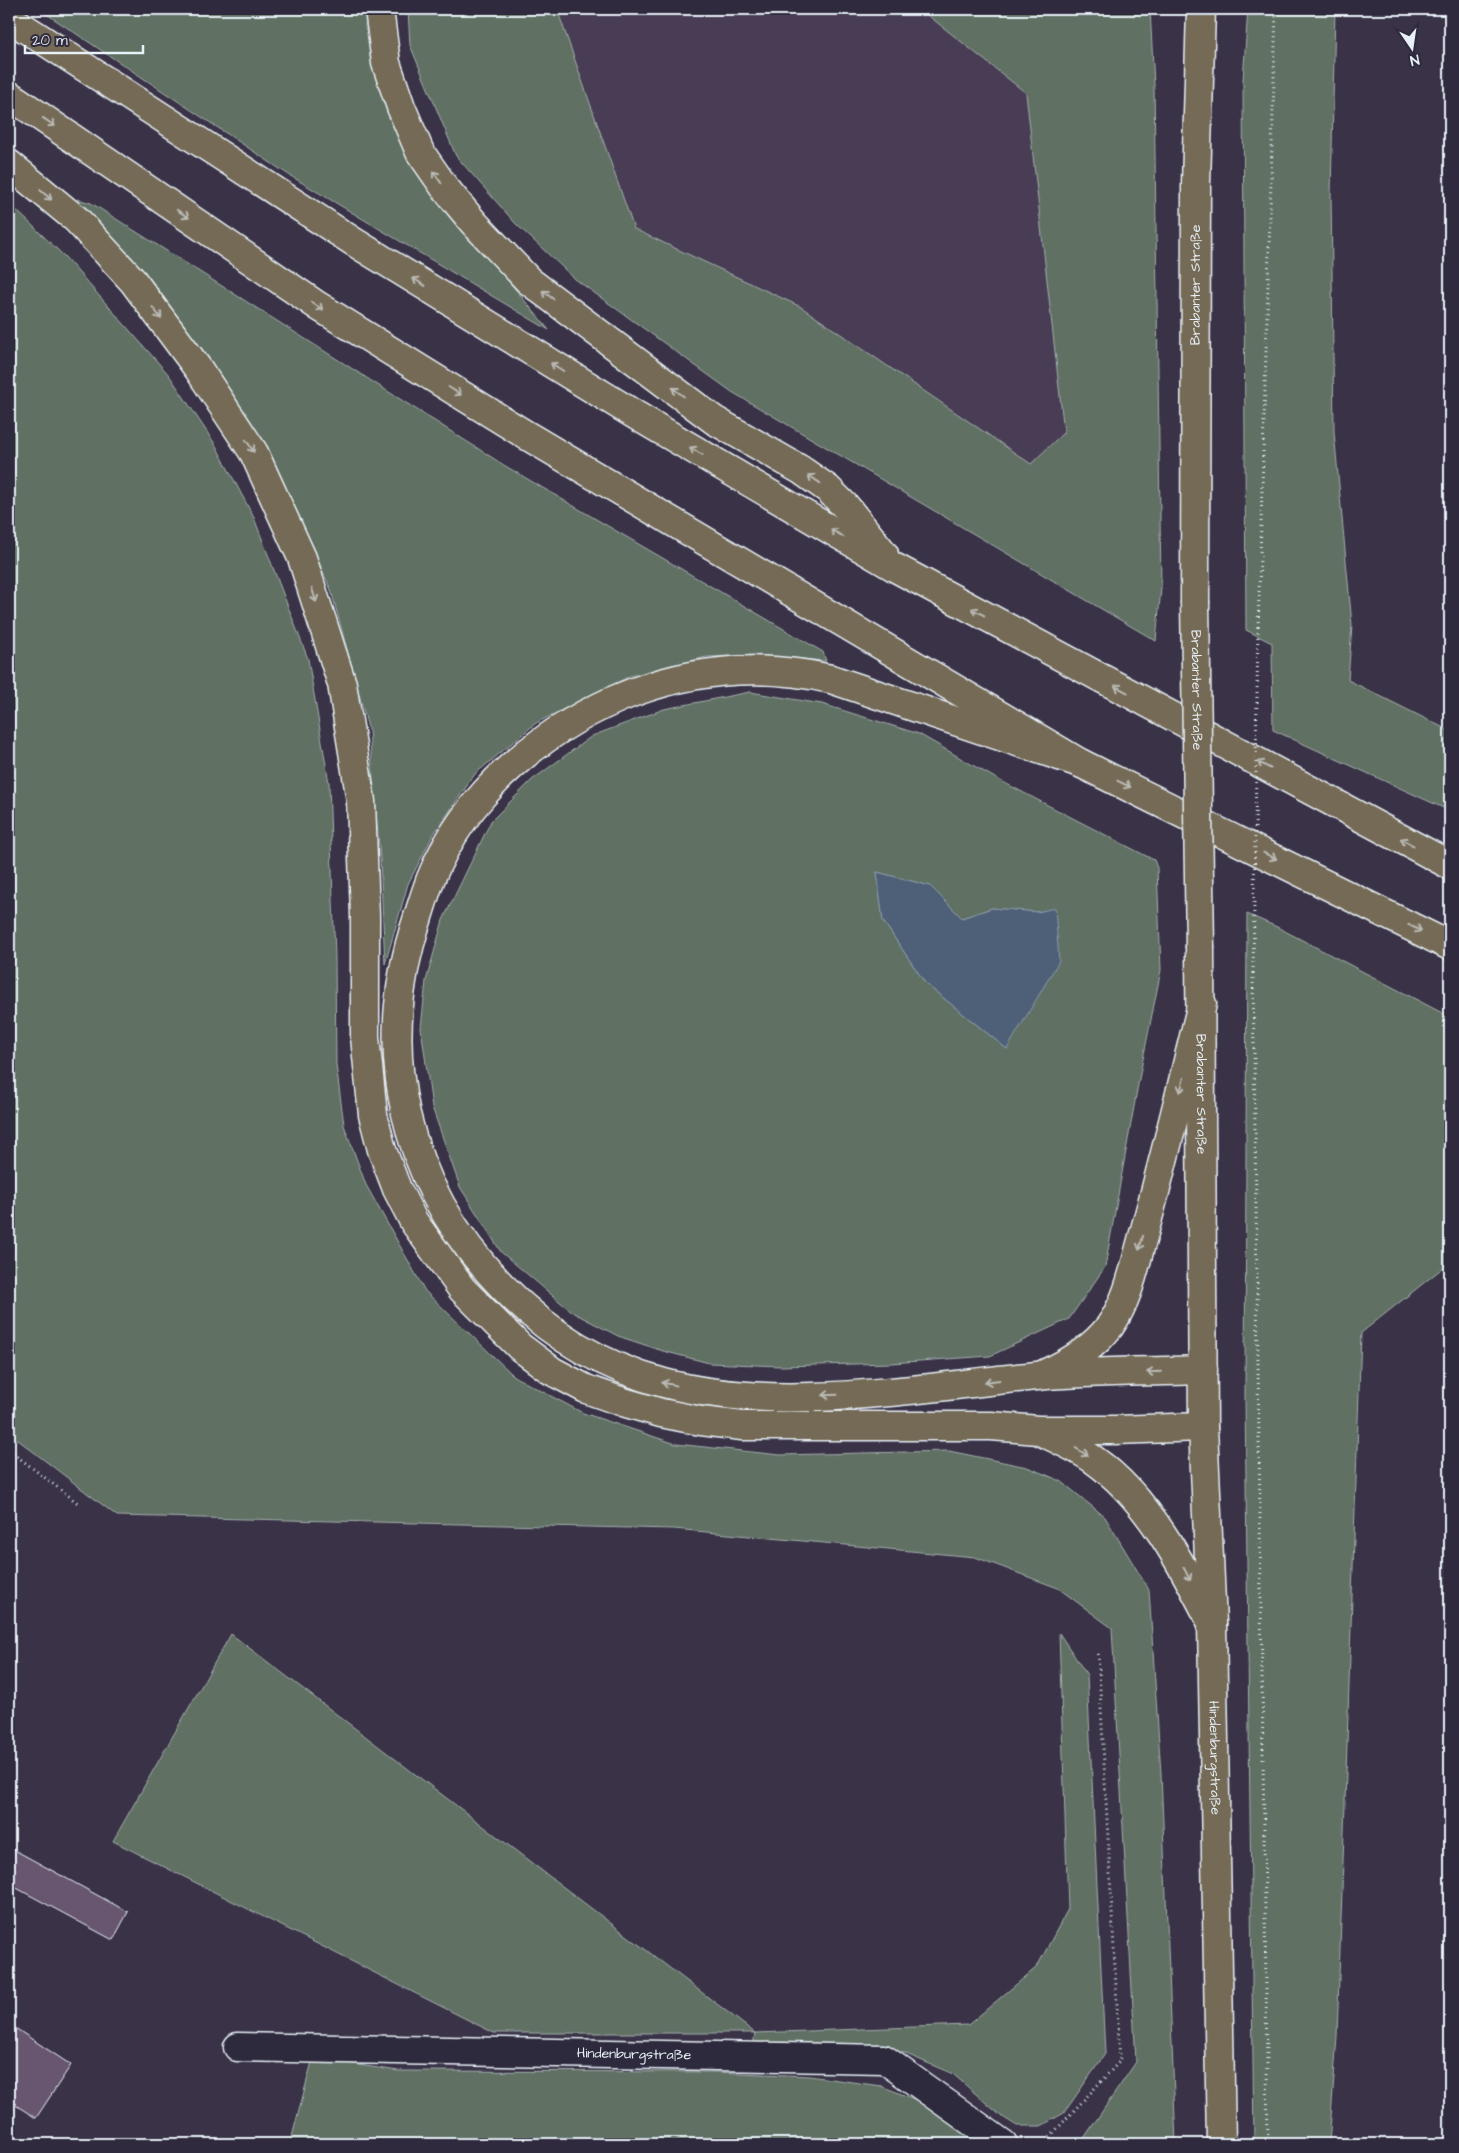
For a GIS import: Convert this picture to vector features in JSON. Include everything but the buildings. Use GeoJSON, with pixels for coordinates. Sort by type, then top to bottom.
{"type":"FeatureCollection","features":[{"type":"Feature","properties":{"kind":"main road"},"geometry":{"type":"LineString","coordinates":[[379,9],[386,63],[401,107],[420,152],[445,188],[474,223],[529,281],[714,420],[801,470],[828,489],[847,508],[894,567]]}},
{"type":"Feature","properties":{"kind":"main road","name":"Brabanter Straße"},"geometry":{"type":"LineString","coordinates":[[1201,9],[1196,184],[1195,601],[1202,1004],[1203,1370]]}},
{"type":"Feature","properties":{"kind":"main road"},"geometry":{"type":"LineString","coordinates":[[9,18],[354,242],[637,416],[894,567],[1450,865]]}},
{"type":"Feature","properties":{"kind":"main road"},"geometry":{"type":"LineString","coordinates":[[9,94],[334,317],[526,435],[1080,763],[1450,946]]}},
{"type":"Feature","properties":{"kind":"main road"},"geometry":{"type":"LineString","coordinates":[[9,164],[77,220],[133,281],[200,370],[254,453],[302,558],[342,684],[361,801],[365,916],[365,1037],[374,1115],[382,1150],[397,1189],[414,1222],[462,1290],[520,1347],[552,1371],[586,1389],[661,1413],[742,1426],[991,1426],[1038,1430],[1203,1427]]}},
{"type":"Feature","properties":{"kind":"main road"},"geometry":{"type":"LineString","coordinates":[[1080,763],[830,680],[803,673],[766,670],[703,673],[661,682],[618,698],[566,724],[529,750],[500,776],[476,804],[451,839],[432,876],[406,951],[400,986],[397,1063],[403,1104],[410,1134],[439,1202],[462,1241],[488,1272],[530,1314],[570,1344],[602,1361],[666,1384],[742,1395],[783,1397],[932,1388],[1039,1376],[1203,1370]]}},
{"type":"Feature","properties":{"kind":"main road"},"geometry":{"type":"LineString","coordinates":[[1039,1376],[1079,1356],[1095,1343],[1110,1326],[1121,1309],[1154,1196],[1202,1004]]}},
{"type":"Feature","properties":{"kind":"main road","name":"Hindenburgstraße"},"geometry":{"type":"LineString","coordinates":[[1203,1370],[1203,1427],[1212,1623],[1221,2144]]}},
{"type":"Feature","properties":{"kind":"main road"},"geometry":{"type":"LineString","coordinates":[[1038,1430],[1072,1446],[1096,1461],[1128,1490],[1154,1523],[1184,1568],[1212,1623]]}},
{"type":"Feature","properties":{"kind":"street","name":"Hindenburgstraße"},"geometry":{"type":"LineString","coordinates":[[238,2047],[884,2059],[1004,2144]]}},
{"type":"Feature","properties":{"kind":"path"},"geometry":{"type":"LineString","coordinates":[[1268,2144],[1253,973],[1258,627],[1276,9]]}},
{"type":"Feature","properties":{"kind":"path"},"geometry":{"type":"LineString","coordinates":[[9,1450],[79,1504]]}},
{"type":"Feature","properties":{"kind":"path"},"geometry":{"type":"LineString","coordinates":[[1043,2144],[1120,2061],[1098,1651]]}},
{"type":"Feature","properties":{"kind":"shaded area"},"geometry":{"type":"Polygon","coordinates":[[[557,9],[920,9],[1026,93],[1064,432],[1031,464],[801,307],[634,229],[557,9]]]}},
{"type":"Feature","properties":{"kind":"green space"},"geometry":{"type":"Polygon","coordinates":[[[39,9],[366,9],[365,28],[392,113],[433,190],[549,330],[289,175],[39,9]]]}},
{"type":"Feature","properties":{"kind":"green space"},"geometry":{"type":"Polygon","coordinates":[[[408,9],[557,9],[634,229],[801,307],[1031,464],[1064,432],[1026,93],[920,9],[1150,9],[1154,85],[1161,588],[1156,641],[732,392],[575,279],[516,224],[456,156],[410,45],[408,9]]]}},
{"type":"Feature","properties":{"kind":"green space"},"geometry":{"type":"Polygon","coordinates":[[[1248,9],[1335,9],[1331,194],[1334,432],[1352,625],[1348,680],[1450,731],[1450,811],[1273,730],[1272,643],[1246,630],[1243,80],[1248,9]]]}},
{"type":"Feature","properties":{"kind":"green space"},"geometry":{"type":"Polygon","coordinates":[[[77,199],[91,203],[507,467],[823,652],[826,661],[755,655],[706,657],[630,676],[536,723],[475,774],[433,835],[408,884],[385,964],[380,858],[369,731],[331,590],[286,490],[242,408],[151,280],[77,199]]]}},
{"type":"Feature","properties":{"kind":"green space"},"geometry":{"type":"Polygon","coordinates":[[[9,203],[64,256],[169,375],[215,444],[254,518],[308,659],[329,783],[335,958],[336,1065],[344,1125],[366,1185],[425,1291],[515,1377],[583,1413],[676,1444],[780,1455],[949,1451],[1027,1467],[1061,1481],[1105,1517],[1149,1590],[1161,1774],[1176,2144],[1080,2144],[1136,2062],[1112,1628],[1058,1588],[975,1557],[674,1529],[117,1516],[9,1433],[9,203]]]}},
{"type":"Feature","properties":{"kind":"green space"},"geometry":{"type":"Polygon","coordinates":[[[750,692],[822,704],[919,734],[995,778],[1154,860],[1157,868],[1161,970],[1105,1267],[1069,1319],[990,1356],[891,1363],[780,1366],[709,1363],[663,1351],[618,1336],[572,1312],[501,1252],[460,1187],[432,1107],[421,1028],[426,981],[443,920],[491,821],[532,780],[592,736],[664,709],[750,692]],[[877,872],[883,921],[926,984],[1007,1049],[1055,909],[1037,912],[992,908],[962,918],[930,886],[877,872]]]}},
{"type":"Feature","properties":{"kind":"green space"},"geometry":{"type":"Polygon","coordinates":[[[1247,914],[1277,927],[1450,1017],[1450,1262],[1361,1333],[1337,2036],[1329,2144],[1254,2144],[1245,1398],[1247,914]]]}},
{"type":"Feature","properties":{"kind":"green space"},"geometry":{"type":"Polygon","coordinates":[[[1059,1633],[1087,1675],[1105,2054],[1064,2113],[1041,2126],[1017,2126],[1001,2116],[953,2074],[904,2053],[753,2046],[755,2033],[968,2025],[1037,1967],[1068,1909],[1059,1633]]]}},
{"type":"Feature","properties":{"kind":"green space"},"geometry":{"type":"Polygon","coordinates":[[[231,1634],[755,2033],[494,2033],[113,1841],[231,1634]]]}},
{"type":"Feature","properties":{"kind":"green space"},"geometry":{"type":"Polygon","coordinates":[[[313,2058],[398,2071],[714,2072],[809,2076],[881,2086],[942,2110],[956,2119],[976,2144],[290,2144],[313,2058]]]}},
{"type":"Feature","properties":{"kind":"water"},"geometry":{"type":"Polygon","coordinates":[[[877,872],[930,886],[962,918],[992,908],[1037,912],[1055,908],[1059,961],[1007,1049],[926,984],[883,921],[877,872]]]}}]}
